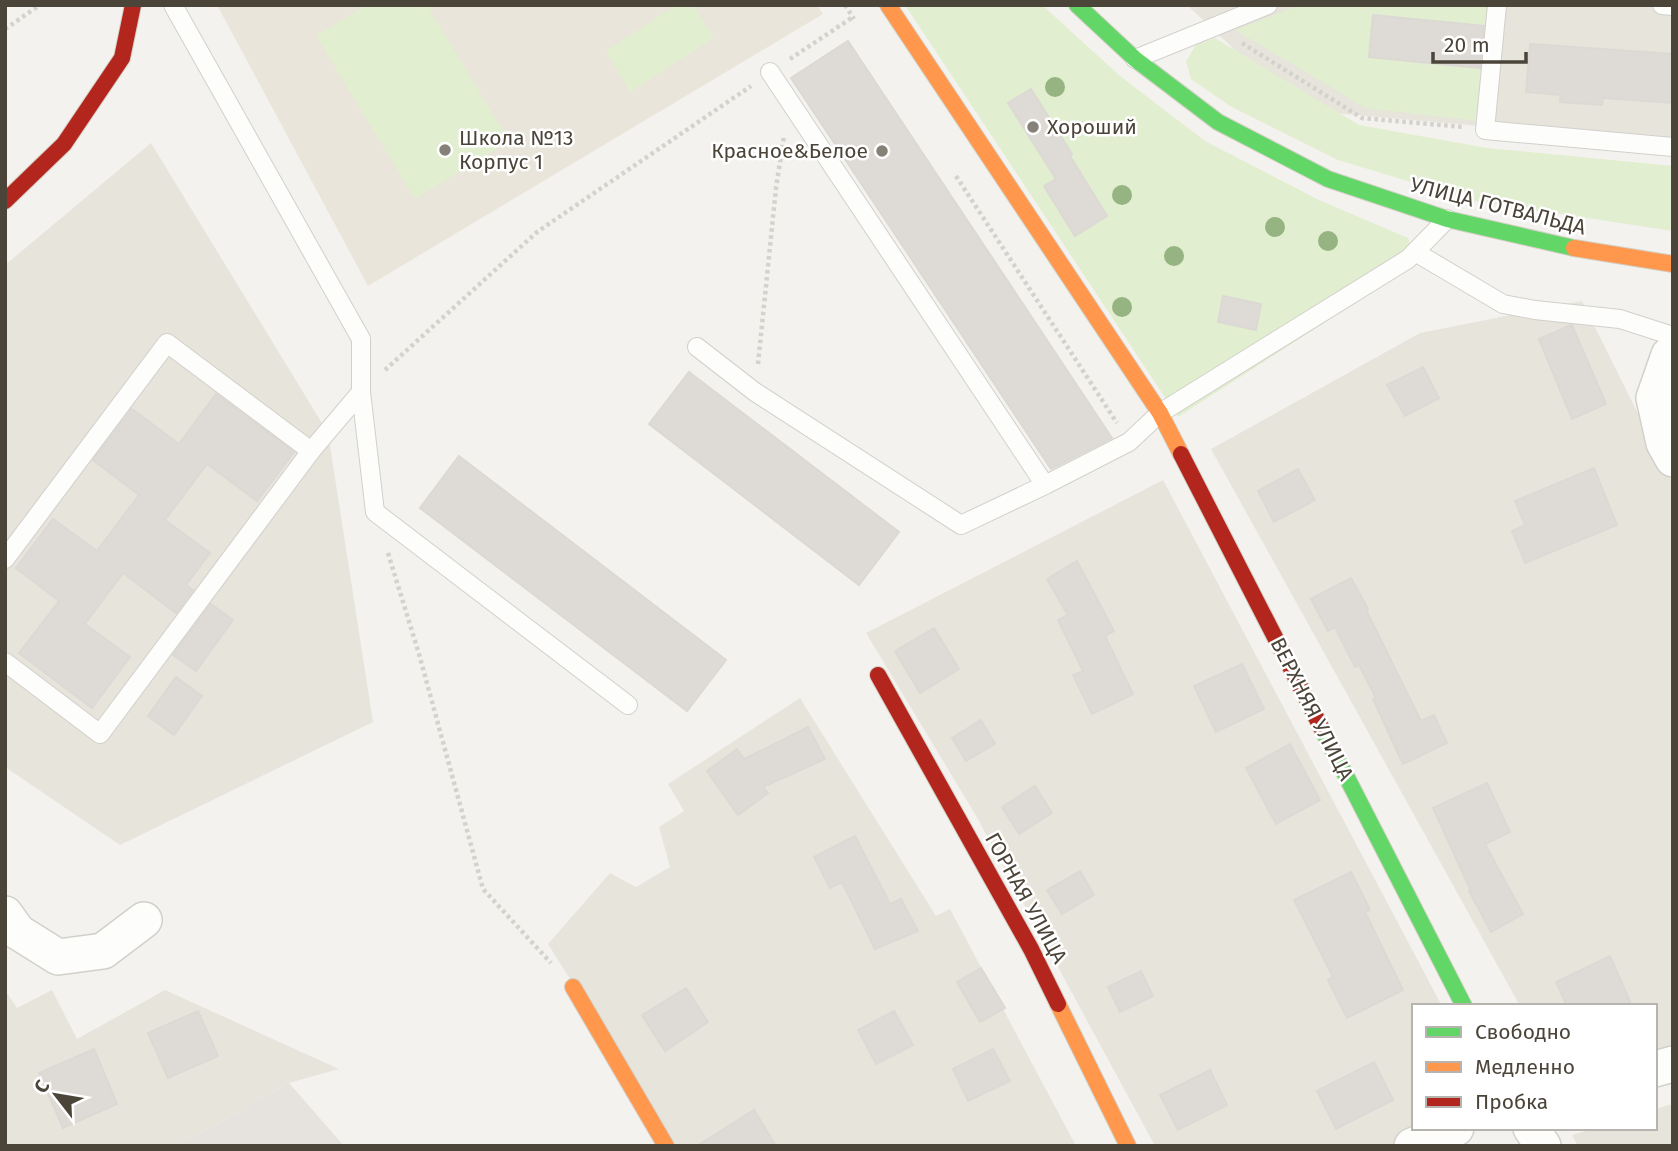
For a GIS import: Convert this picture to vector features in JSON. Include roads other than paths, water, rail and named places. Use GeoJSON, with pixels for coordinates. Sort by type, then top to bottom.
{"type":"FeatureCollection","features":[{"type":"Feature","properties":{"kind":"street"},"geometry":{"type":"LineString","coordinates":[[5,201],[64,144],[122,58],[133,5]]}},
{"type":"Feature","properties":{"kind":"street","name":"ВЕРХНЯЯ УЛИЦА"},"geometry":{"type":"LineString","coordinates":[[888,5],[1160,413],[1463,1004]]}},
{"type":"Feature","properties":{"kind":"street","name":"УЛИЦА ГОТВАЛЬДА"},"geometry":{"type":"LineString","coordinates":[[1077,5],[1135,59],[1218,122],[1328,179],[1447,219],[1584,250],[1673,264]]}},
{"type":"Feature","properties":{"kind":"street"},"geometry":{"type":"LineString","coordinates":[[1673,352],[1668,355],[1654,398],[1664,443],[1673,459]]}},
{"type":"Feature","properties":{"kind":"street","name":"ГОРНАЯ УЛИЦА"},"geometry":{"type":"LineString","coordinates":[[878,675],[1031,949],[1128,1146]]}},
{"type":"Feature","properties":{"kind":"street"},"geometry":{"type":"LineString","coordinates":[[5,914],[18,932],[58,957],[103,951],[144,920]]}},
{"type":"Feature","properties":{"kind":"street"},"geometry":{"type":"LineString","coordinates":[[573,986],[666,1146]]}},
{"type":"Feature","properties":{"kind":"street"},"geometry":{"type":"LineString","coordinates":[[1412,1146],[1452,1130]]}},
{"type":"Feature","properties":{"kind":"street"},"geometry":{"type":"LineString","coordinates":[[1532,1130],[1543,1146]]}},
{"type":"Feature","properties":{"kind":"lane"},"geometry":{"type":"LineString","coordinates":[[173,5],[361,339],[361,392],[375,512],[628,705]]}},
{"type":"Feature","properties":{"kind":"lane"},"geometry":{"type":"LineString","coordinates":[[1135,59],[1268,5]]}},
{"type":"Feature","properties":{"kind":"lane"},"geometry":{"type":"LineString","coordinates":[[1497,5],[1485,130],[1673,147]]}},
{"type":"Feature","properties":{"kind":"lane"},"geometry":{"type":"LineString","coordinates":[[1661,5],[1673,6]]}},
{"type":"Feature","properties":{"kind":"lane"},"geometry":{"type":"LineString","coordinates":[[771,72],[1045,485]]}},
{"type":"Feature","properties":{"kind":"lane"},"geometry":{"type":"LineString","coordinates":[[697,348],[755,393],[961,525],[1129,442],[1160,413],[1408,259],[1447,219]]}},
{"type":"Feature","properties":{"kind":"lane"},"geometry":{"type":"LineString","coordinates":[[1415,252],[1503,304],[1620,320],[1673,336]]}},
{"type":"Feature","properties":{"kind":"lane"},"geometry":{"type":"LineString","coordinates":[[5,559],[167,343],[311,452]]}},
{"type":"Feature","properties":{"kind":"lane"},"geometry":{"type":"LineString","coordinates":[[5,662],[100,734],[311,452],[361,392]]}},
{"type":"Feature","properties":{"kind":"place","name":"Хороший"},"geometry":{"type":"Point","coordinates":[1033,127]}},
{"type":"Feature","properties":{"kind":"place","name":"Школа №13 Корпус 1"},"geometry":{"type":"Point","coordinates":[445,150]}},
{"type":"Feature","properties":{"kind":"place","name":"Красное&Белое"},"geometry":{"type":"Point","coordinates":[882,151]}}]}
